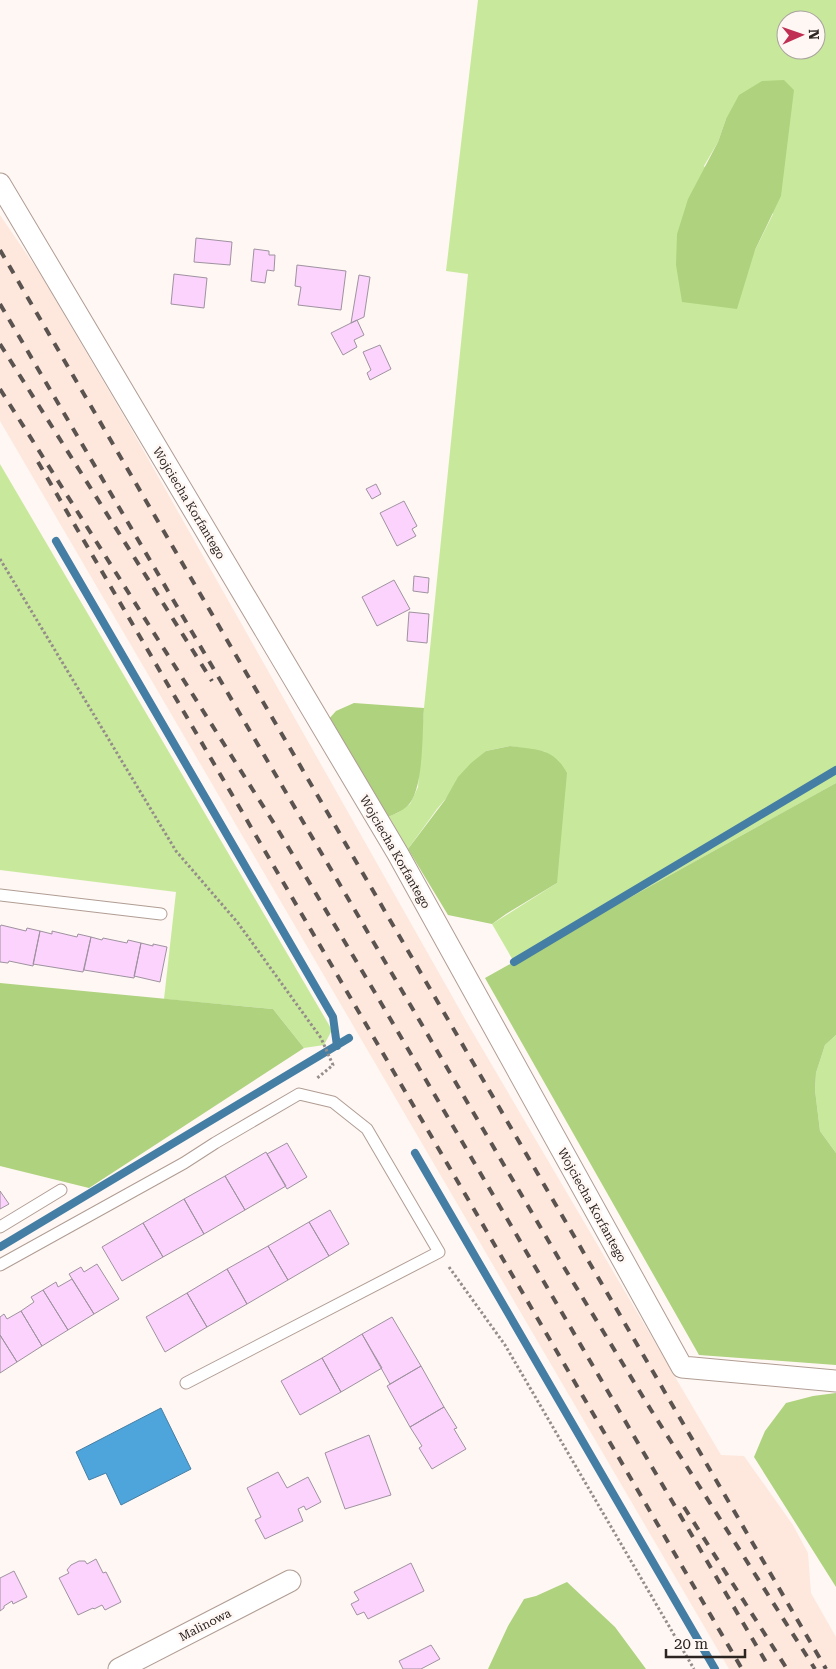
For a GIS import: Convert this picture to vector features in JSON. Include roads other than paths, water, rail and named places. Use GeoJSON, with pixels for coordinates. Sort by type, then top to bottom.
{"type":"FeatureCollection","features":[{"type":"Feature","properties":{"kind":"street","name":"Wojciecha Korfantego"},"geometry":{"type":"LineString","coordinates":[[0,184],[398,854],[682,1367],[836,1381]]}},
{"type":"Feature","properties":{"kind":"street","name":"Malinowa"},"geometry":{"type":"LineString","coordinates":[[119,1669],[290,1582]]}},
{"type":"Feature","properties":{"kind":"lane"},"geometry":{"type":"LineString","coordinates":[[0,895],[161,914]]}},
{"type":"Feature","properties":{"kind":"lane"},"geometry":{"type":"LineString","coordinates":[[0,1265],[184,1163],[215,1142],[299,1094],[333,1102],[367,1129],[439,1252],[186,1384]]}},
{"type":"Feature","properties":{"kind":"lane"},"geometry":{"type":"LineString","coordinates":[[0,1227],[61,1190]]}},
{"type":"Feature","properties":{"kind":"water"},"geometry":{"type":"Polygon","coordinates":[[[161,1408],[191,1469],[121,1505],[106,1473],[89,1480],[76,1452],[161,1408]]]}},
{"type":"Feature","properties":{"kind":"waterway"},"geometry":{"type":"LineString","coordinates":[[56,541],[333,1017],[337,1046]]}},
{"type":"Feature","properties":{"kind":"waterway"},"geometry":{"type":"LineString","coordinates":[[514,962],[836,770]]}},
{"type":"Feature","properties":{"kind":"waterway"},"geometry":{"type":"LineString","coordinates":[[0,1247],[349,1038]]}},
{"type":"Feature","properties":{"kind":"waterway"},"geometry":{"type":"LineString","coordinates":[[415,1153],[715,1669]]}},
{"type":"Feature","properties":{"kind":"railway"},"geometry":{"type":"LineString","coordinates":[[0,250],[826,1669]]}},
{"type":"Feature","properties":{"kind":"railway"},"geometry":{"type":"LineString","coordinates":[[0,304],[559,1259],[651,1410],[815,1669]]}},
{"type":"Feature","properties":{"kind":"railway"},"geometry":{"type":"LineString","coordinates":[[0,344],[212,681]]}},
{"type":"Feature","properties":{"kind":"railway"},"geometry":{"type":"LineString","coordinates":[[0,389],[275,825],[770,1669]]}},
{"type":"Feature","properties":{"kind":"railway"},"geometry":{"type":"LineString","coordinates":[[38,462],[742,1669]]}},
{"type":"Feature","properties":{"kind":"railway"},"geometry":{"type":"LineString","coordinates":[[684,1507],[787,1669]]}}]}
